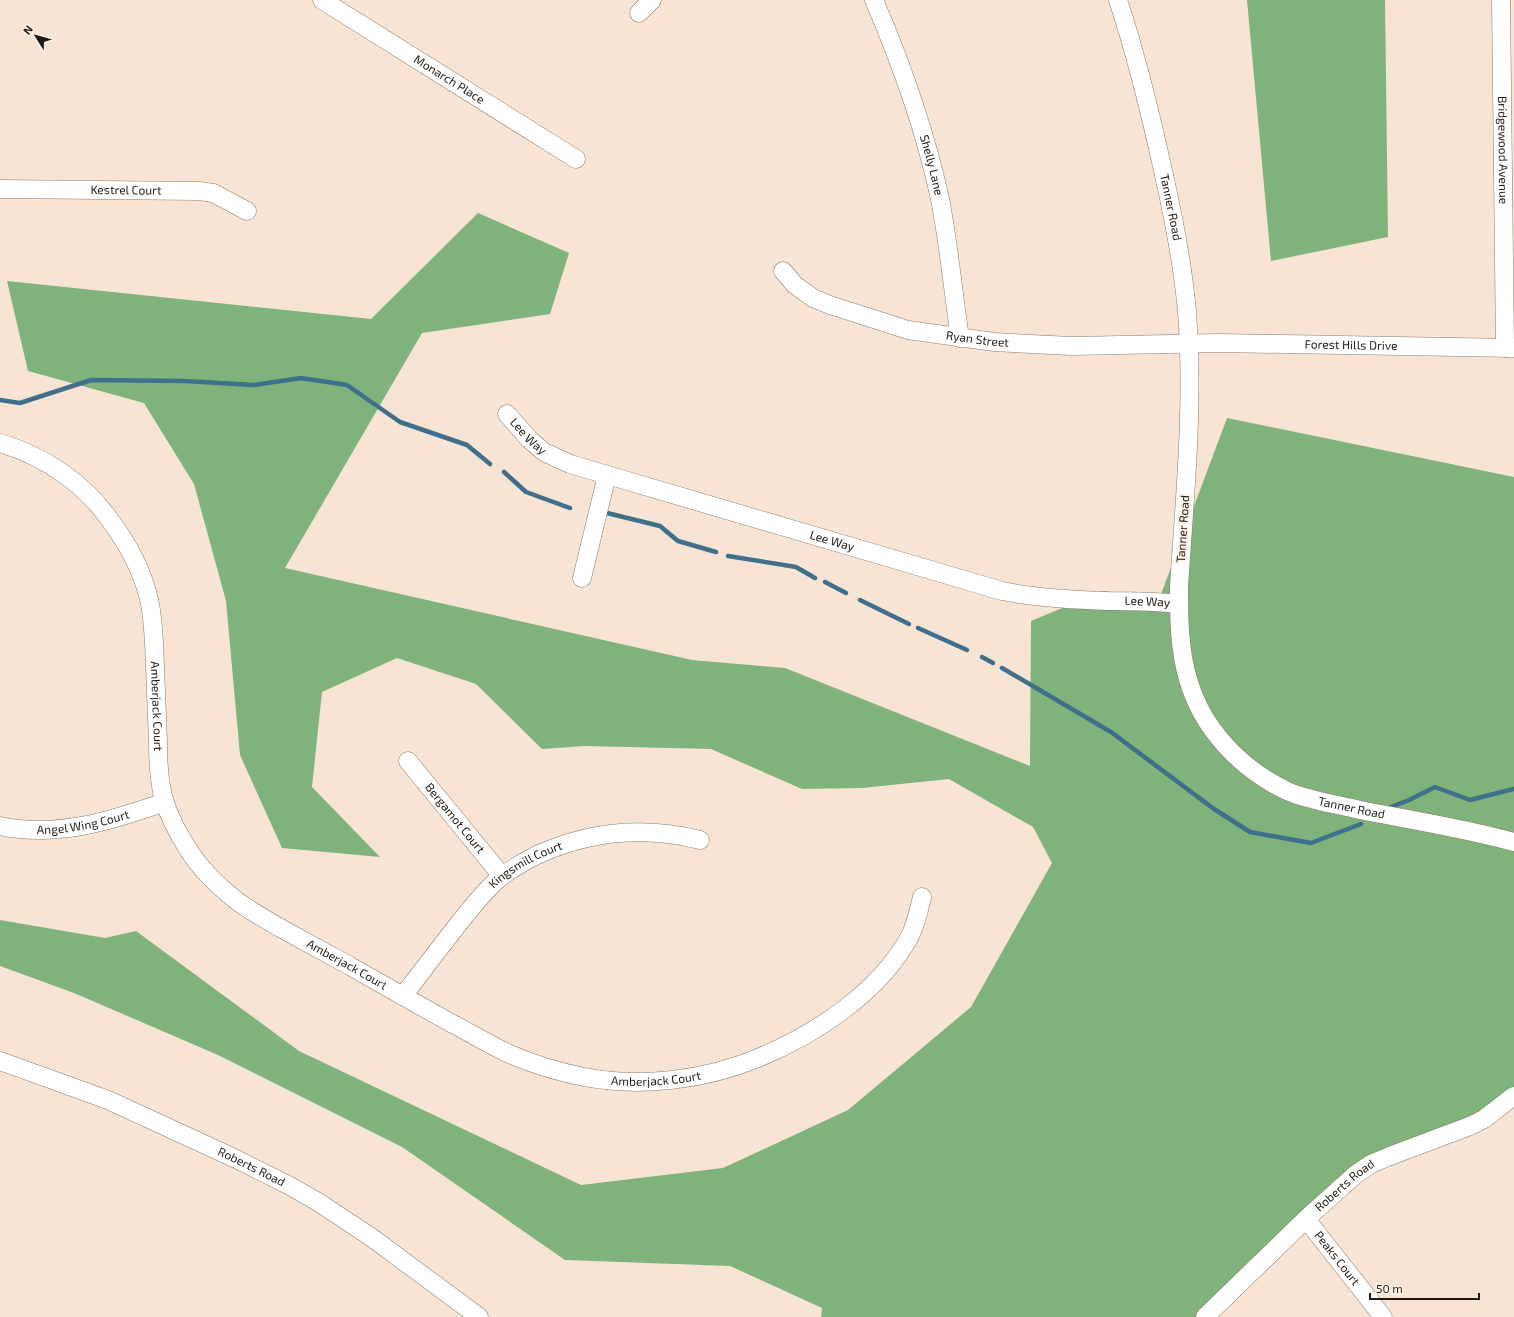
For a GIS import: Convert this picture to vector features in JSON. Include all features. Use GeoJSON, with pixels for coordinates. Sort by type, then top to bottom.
{"type":"FeatureCollection","features":[{"type":"Feature","properties":{"kind":"street","name":"Monarch Place"},"geometry":{"type":"LineString","coordinates":[[322,0],[576,159]]}},
{"type":"Feature","properties":{"kind":"street"},"geometry":{"type":"LineString","coordinates":[[639,13],[652,0]]}},
{"type":"Feature","properties":{"kind":"street","name":"Shelly Lane"},"geometry":{"type":"LineString","coordinates":[[874,0],[906,79],[927,142],[946,234],[960,338]]}},
{"type":"Feature","properties":{"kind":"street","name":"Tanner Road"},"geometry":{"type":"LineString","coordinates":[[1118,0],[1152,116],[1170,201],[1182,270],[1187,311],[1189,433],[1179,586],[1180,630],[1185,666],[1194,695],[1206,721],[1219,739],[1232,753],[1265,779],[1288,791],[1307,798],[1397,818],[1484,834],[1514,842]]}},
{"type":"Feature","properties":{"kind":"street","name":"Bridgewood Avenue"},"geometry":{"type":"LineString","coordinates":[[1501,0],[1510,348]]}},
{"type":"Feature","properties":{"kind":"street","name":"Kestrel Court"},"geometry":{"type":"LineString","coordinates":[[0,189],[199,191],[213,193],[247,211]]}},
{"type":"Feature","properties":{"kind":"street","name":"Ryan Street"},"geometry":{"type":"LineString","coordinates":[[783,271],[795,285],[813,298],[830,305],[908,330],[994,342],[1071,346],[1188,344]]}},
{"type":"Feature","properties":{"kind":"street","name":"Forest Hills Drive"},"geometry":{"type":"LineString","coordinates":[[1188,344],[1302,343],[1359,346],[1510,348]]}},
{"type":"Feature","properties":{"kind":"street","name":"Lee Way"},"geometry":{"type":"LineString","coordinates":[[507,414],[529,439],[544,452],[570,464],[1002,591],[1048,598],[1108,601],[1156,601],[1179,604]]}},
{"type":"Feature","properties":{"kind":"street","name":"Amberjack Court"},"geometry":{"type":"LineString","coordinates":[[0,443],[43,461],[75,482],[102,508],[123,537],[136,560],[149,599],[154,628],[158,756],[165,802],[187,848],[199,865],[238,902],[270,922],[509,1054],[546,1068],[585,1077],[617,1081],[651,1082],[691,1077],[720,1071],[749,1062],[802,1038],[849,1005],[872,985],[894,961],[911,934],[922,897]]}},
{"type":"Feature","properties":{"kind":"street"},"geometry":{"type":"LineString","coordinates":[[582,578],[607,476]]}},
{"type":"Feature","properties":{"kind":"street","name":"Bergamot Court"},"geometry":{"type":"LineString","coordinates":[[408,761],[502,876]]}},
{"type":"Feature","properties":{"kind":"street","name":"Angel Wing Court"},"geometry":{"type":"LineString","coordinates":[[0,826],[39,830],[66,829],[96,824],[165,802]]}},
{"type":"Feature","properties":{"kind":"street","name":"Kingsmill Court"},"geometry":{"type":"LineString","coordinates":[[403,996],[474,905],[496,881],[523,862],[547,851],[588,837],[625,832],[659,833],[700,840]]}},
{"type":"Feature","properties":{"kind":"street","name":"Roberts Road"},"geometry":{"type":"LineString","coordinates":[[0,1061],[116,1104],[234,1158],[290,1186],[318,1202],[371,1237],[478,1317]]}},
{"type":"Feature","properties":{"kind":"street","name":"Roberts Road"},"geometry":{"type":"LineString","coordinates":[[1204,1317],[1306,1218],[1355,1176],[1372,1164],[1390,1156],[1470,1126],[1484,1119],[1514,1096]]}},
{"type":"Feature","properties":{"kind":"street","name":"Peaks Court"},"geometry":{"type":"LineString","coordinates":[[1306,1218],[1379,1315]]}},
{"type":"Feature","properties":{"kind":"green space"},"geometry":{"type":"Polygon","coordinates":[[[1247,0],[1385,0],[1388,237],[1271,261],[1247,0]]]}},
{"type":"Feature","properties":{"kind":"green space"},"geometry":{"type":"Polygon","coordinates":[[[478,213],[569,253],[550,314],[422,333],[285,568],[692,660],[785,668],[1030,766],[1031,621],[1103,591],[1160,597],[1227,418],[1514,477],[1514,1096],[1390,1152],[1208,1317],[821,1317],[822,1308],[730,1266],[565,1260],[402,1147],[218,1055],[74,993],[0,966],[0,920],[105,938],[136,931],[299,1051],[581,1185],[723,1168],[848,1110],[971,1007],[1052,863],[1033,827],[949,779],[862,788],[802,789],[711,749],[584,746],[542,749],[476,684],[397,658],[322,692],[312,787],[380,857],[282,848],[240,755],[226,601],[194,484],[144,403],[28,371],[7,281],[371,319],[478,213]]]}},
{"type":"Feature","properties":{"kind":"waterway"},"geometry":{"type":"LineString","coordinates":[[0,400],[20,403],[91,380],[185,381],[254,385],[301,378],[347,385],[400,422],[467,445],[490,464]]}},
{"type":"Feature","properties":{"kind":"waterway"},"geometry":{"type":"LineString","coordinates":[[504,472],[526,492],[570,508]]}},
{"type":"Feature","properties":{"kind":"waterway"},"geometry":{"type":"LineString","coordinates":[[607,513],[660,526],[678,541],[716,552]]}},
{"type":"Feature","properties":{"kind":"waterway"},"geometry":{"type":"LineString","coordinates":[[728,556],[796,567],[815,578]]}},
{"type":"Feature","properties":{"kind":"waterway"},"geometry":{"type":"LineString","coordinates":[[825,582],[846,593]]}},
{"type":"Feature","properties":{"kind":"waterway"},"geometry":{"type":"LineString","coordinates":[[860,600],[909,624]]}},
{"type":"Feature","properties":{"kind":"waterway"},"geometry":{"type":"LineString","coordinates":[[918,628],[967,650]]}},
{"type":"Feature","properties":{"kind":"waterway"},"geometry":{"type":"LineString","coordinates":[[982,657],[993,663]]}},
{"type":"Feature","properties":{"kind":"waterway"},"geometry":{"type":"LineString","coordinates":[[1002,668],[1111,732],[1214,809],[1250,832],[1311,843],[1361,824]]}},
{"type":"Feature","properties":{"kind":"waterway"},"geometry":{"type":"LineString","coordinates":[[1386,809],[1409,800],[1435,787],[1470,800],[1514,789]]}}]}
